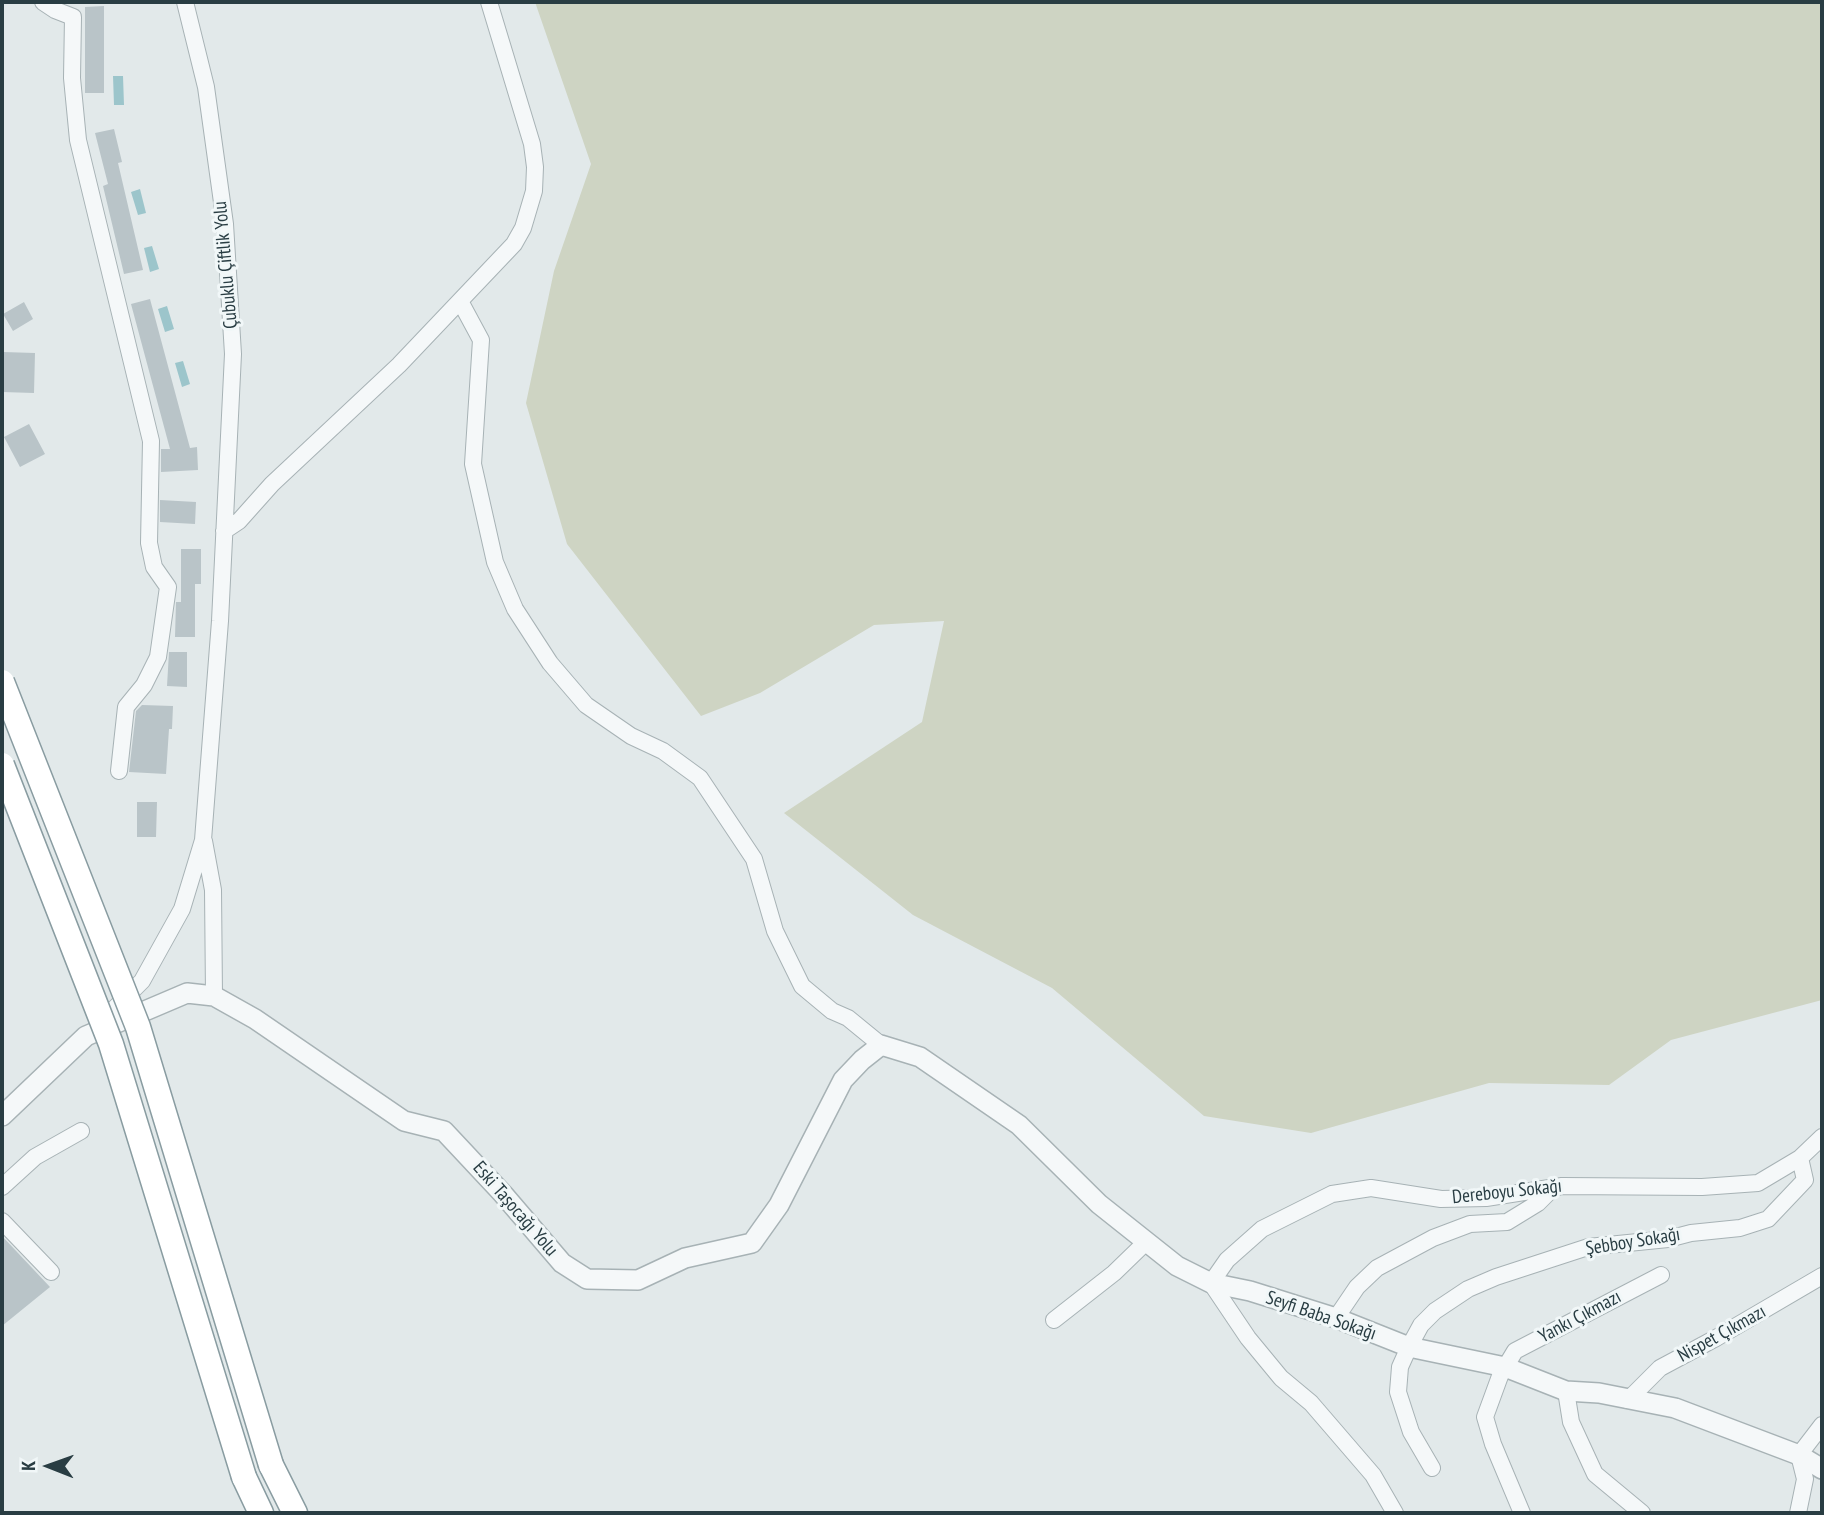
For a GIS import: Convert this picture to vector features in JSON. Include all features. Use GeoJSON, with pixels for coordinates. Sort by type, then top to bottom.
{"type":"FeatureCollection","features":[{"type":"Feature","properties":{"kind":"highway"},"geometry":{"type":"LineString","coordinates":[[2,682],[138,1027],[271,1465],[295,1513]]}},
{"type":"Feature","properties":{"kind":"highway"},"geometry":{"type":"LineString","coordinates":[[2,765],[111,1044],[244,1476],[261,1513]]}},
{"type":"Feature","properties":{"kind":"street"},"geometry":{"type":"LineString","coordinates":[[43,2],[73,17],[72,78],[78,140],[151,441],[149,543],[154,567],[168,587],[158,657],[144,685],[126,707],[119,771]]}},
{"type":"Feature","properties":{"kind":"street","name":"Çubuklu Çiftlik Yolu"},"geometry":{"type":"LineString","coordinates":[[185,2],[206,87],[225,224],[233,354],[203,840]]}},
{"type":"Feature","properties":{"kind":"street"},"geometry":{"type":"LineString","coordinates":[[224,531],[239,522],[272,484],[399,365],[514,244],[530,211],[536,167],[532,144],[489,2]]}},
{"type":"Feature","properties":{"kind":"street"},"geometry":{"type":"LineString","coordinates":[[460,301],[481,340],[473,464],[495,562],[515,609],[550,663],[586,705],[631,736],[663,751],[699,778],[754,859],[775,931],[802,986],[832,1011],[848,1018],[880,1045]]}},
{"type":"Feature","properties":{"kind":"street"},"geometry":{"type":"LineString","coordinates":[[203,840],[213,890],[214,996]]}},
{"type":"Feature","properties":{"kind":"street"},"geometry":{"type":"LineString","coordinates":[[2,1115],[142,981],[182,909],[203,840]]}},
{"type":"Feature","properties":{"kind":"street","name":"Eski Taşocağı Yolu"},"geometry":{"type":"LineString","coordinates":[[86,1036],[187,993],[214,996],[256,1019],[404,1121],[444,1131],[562,1263],[587,1279],[638,1280],[685,1258],[752,1243],[779,1205],[843,1080],[880,1045]]}},
{"type":"Feature","properties":{"kind":"street","name":"Seyfi Baba Sokağı"},"geometry":{"type":"LineString","coordinates":[[880,1045],[920,1058],[1019,1125],[1099,1204],[1177,1266],[1211,1283],[1336,1318],[1409,1347],[1505,1367],[1566,1391],[1599,1393],[1675,1408],[1799,1455],[1822,1469]]}},
{"type":"Feature","properties":{"kind":"street"},"geometry":{"type":"LineString","coordinates":[[2,1187],[35,1157],[82,1131]]}},
{"type":"Feature","properties":{"kind":"street","name":"Dereboyu Sokağı"},"geometry":{"type":"LineString","coordinates":[[1211,1283],[1227,1261],[1262,1229],[1332,1194],[1371,1188],[1441,1199],[1486,1198],[1562,1186],[1702,1186],[1758,1183],[1800,1158],[1822,1137]]}},
{"type":"Feature","properties":{"kind":"street","name":"Şebboy Sokağı"},"geometry":{"type":"LineString","coordinates":[[1409,1347],[1421,1325],[1435,1311],[1468,1289],[1496,1277],[1588,1247],[1668,1240],[1691,1233],[1740,1228],[1768,1219],[1805,1180],[1800,1158]]}},
{"type":"Feature","properties":{"kind":"street"},"geometry":{"type":"LineString","coordinates":[[1336,1318],[1357,1287],[1377,1268],[1433,1238],[1470,1224],[1507,1222],[1538,1203],[1552,1189],[1562,1186]]}},
{"type":"Feature","properties":{"kind":"street"},"geometry":{"type":"LineString","coordinates":[[2,1221],[51,1272]]}},
{"type":"Feature","properties":{"kind":"street"},"geometry":{"type":"LineString","coordinates":[[1054,1320],[1114,1273],[1146,1241]]}},
{"type":"Feature","properties":{"kind":"street","name":"Yankı Çıkmazı"},"geometry":{"type":"LineString","coordinates":[[1505,1367],[1516,1351],[1661,1275]]}},
{"type":"Feature","properties":{"kind":"street","name":"Nispet Çıkmazı"},"geometry":{"type":"LineString","coordinates":[[1628,1400],[1660,1368],[1822,1276]]}},
{"type":"Feature","properties":{"kind":"street"},"geometry":{"type":"LineString","coordinates":[[1211,1283],[1248,1339],[1264,1358],[1281,1378],[1311,1404],[1373,1475],[1395,1513]]}},
{"type":"Feature","properties":{"kind":"street"},"geometry":{"type":"LineString","coordinates":[[1409,1347],[1400,1367],[1398,1392],[1410,1432],[1432,1468]]}},
{"type":"Feature","properties":{"kind":"street"},"geometry":{"type":"LineString","coordinates":[[1505,1367],[1485,1417],[1493,1444],[1522,1513]]}},
{"type":"Feature","properties":{"kind":"street"},"geometry":{"type":"LineString","coordinates":[[1566,1391],[1571,1422],[1595,1474],[1642,1513]]}},
{"type":"Feature","properties":{"kind":"street"},"geometry":{"type":"LineString","coordinates":[[1798,1513],[1805,1479],[1799,1455],[1822,1424]]}},
{"type":"Feature","properties":{"kind":"green space"},"geometry":{"type":"Polygon","coordinates":[[[535,2],[1822,2],[1822,1000],[1671,1040],[1609,1085],[1489,1083],[1311,1133],[1204,1116],[1052,988],[913,915],[784,813],[922,722],[944,621],[874,625],[760,693],[701,716],[567,544],[526,403],[554,271],[591,164],[535,2]]]}},
{"type":"Feature","properties":{"kind":"water"},"geometry":{"type":"Polygon","coordinates":[[[113,76],[123,76],[124,105],[114,105],[113,76]]]}},
{"type":"Feature","properties":{"kind":"water"},"geometry":{"type":"Polygon","coordinates":[[[140,189],[146,213],[138,215],[131,192],[140,189]]]}},
{"type":"Feature","properties":{"kind":"water"},"geometry":{"type":"Polygon","coordinates":[[[152,246],[159,269],[150,272],[144,248],[152,246]]]}},
{"type":"Feature","properties":{"kind":"water"},"geometry":{"type":"Polygon","coordinates":[[[167,306],[174,329],[165,332],[158,309],[167,306]]]}},
{"type":"Feature","properties":{"kind":"water"},"geometry":{"type":"Polygon","coordinates":[[[183,361],[190,384],[182,387],[175,363],[183,361]]]}},
{"type":"Feature","properties":{"kind":"building"},"geometry":{"type":"Polygon","coordinates":[[[104,6],[104,93],[85,93],[85,7],[104,6]]]}},
{"type":"Feature","properties":{"kind":"building"},"geometry":{"type":"Polygon","coordinates":[[[114,129],[122,162],[118,163],[143,270],[124,274],[103,186],[108,184],[95,133],[114,129]]]}},
{"type":"Feature","properties":{"kind":"building"},"geometry":{"type":"Polygon","coordinates":[[[150,299],[190,448],[197,447],[198,470],[161,472],[161,449],[170,449],[131,304],[150,299]]]}},
{"type":"Feature","properties":{"kind":"building"},"geometry":{"type":"Polygon","coordinates":[[[24,302],[33,319],[13,331],[3,314],[24,302]]]}},
{"type":"Feature","properties":{"kind":"building"},"geometry":{"type":"Polygon","coordinates":[[[3,352],[35,353],[34,393],[2,392],[3,352]]]}},
{"type":"Feature","properties":{"kind":"building"},"geometry":{"type":"Polygon","coordinates":[[[29,424],[45,454],[20,467],[4,437],[29,424]]]}},
{"type":"Feature","properties":{"kind":"building"},"geometry":{"type":"Polygon","coordinates":[[[160,500],[196,502],[195,524],[160,522],[160,500]]]}},
{"type":"Feature","properties":{"kind":"building"},"geometry":{"type":"Polygon","coordinates":[[[181,549],[201,549],[201,584],[195,584],[195,637],[175,637],[176,602],[181,602],[181,549]]]}},
{"type":"Feature","properties":{"kind":"building"},"geometry":{"type":"Polygon","coordinates":[[[169,652],[187,652],[187,687],[167,686],[169,652]]]}},
{"type":"Feature","properties":{"kind":"building"},"geometry":{"type":"Polygon","coordinates":[[[142,705],[173,706],[166,774],[129,772],[136,711],[142,705]]]}},
{"type":"Feature","properties":{"kind":"building"},"geometry":{"type":"Polygon","coordinates":[[[137,802],[157,802],[156,837],[137,837],[137,802]]]}},
{"type":"Feature","properties":{"kind":"building"},"geometry":{"type":"Polygon","coordinates":[[[2,1236],[50,1287],[2,1326],[2,1236]]]}}]}
